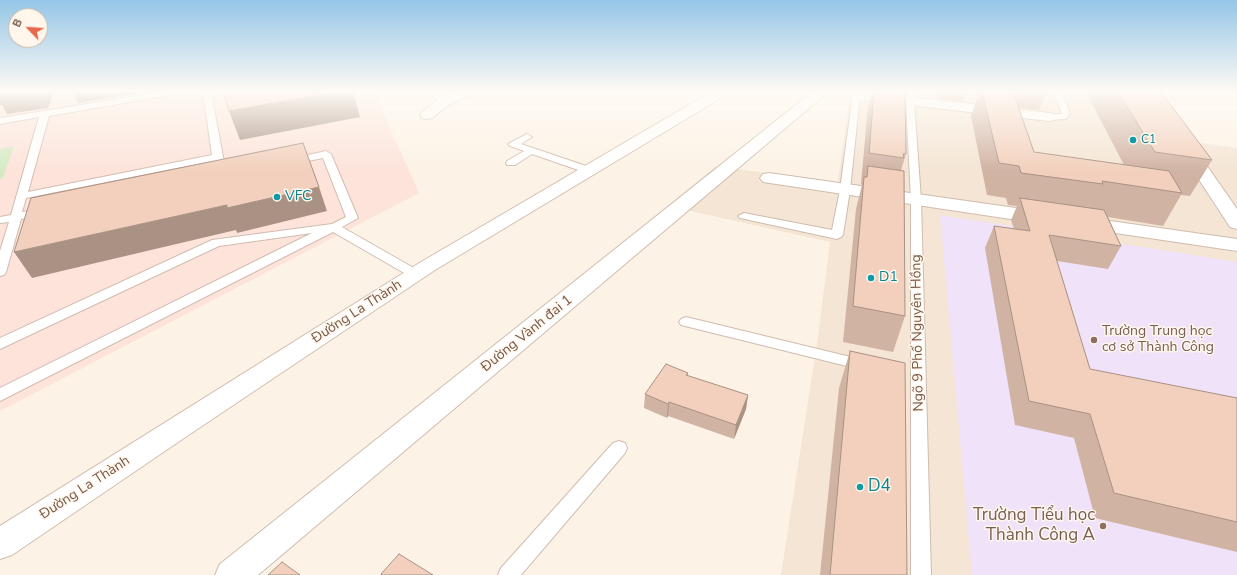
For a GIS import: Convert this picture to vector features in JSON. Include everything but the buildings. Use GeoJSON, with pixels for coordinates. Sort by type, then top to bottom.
{"type":"FeatureCollection","features":[{"type":"Feature","properties":{"kind":"street","name":"Đường La Thành"},"geometry":{"type":"LineString","coordinates":[[0,544],[415,274],[675,119]]}},
{"type":"Feature","properties":{"kind":"street","name":"Đường Vành đai 1"},"geometry":{"type":"LineString","coordinates":[[232,575],[788,119]]}},
{"type":"Feature","properties":{"kind":"street"},"geometry":{"type":"LineString","coordinates":[[1180,138],[1237,223]]}},
{"type":"Feature","properties":{"kind":"street"},"geometry":{"type":"LineString","coordinates":[[769,178],[1237,245]]}},
{"type":"Feature","properties":{"kind":"lane"},"geometry":{"type":"LineString","coordinates":[[0,121],[12,119]]}},
{"type":"Feature","properties":{"kind":"lane"},"geometry":{"type":"LineString","coordinates":[[0,272],[43,119]]}},
{"type":"Feature","properties":{"kind":"lane"},"geometry":{"type":"LineString","coordinates":[[212,119],[221,176],[214,177]]}},
{"type":"Feature","properties":{"kind":"lane"},"geometry":{"type":"LineString","coordinates":[[744,216],[837,235],[845,190],[853,119]]}},
{"type":"Feature","properties":{"kind":"lane","name":"Ngõ 9 Phố Nguyên Hồng"},"geometry":{"type":"LineString","coordinates":[[912,119],[916,200],[921,575]]}},
{"type":"Feature","properties":{"kind":"lane"},"geometry":{"type":"LineString","coordinates":[[527,137],[513,144],[588,170]]}},
{"type":"Feature","properties":{"kind":"lane"},"geometry":{"type":"LineString","coordinates":[[511,163],[532,150]]}},
{"type":"Feature","properties":{"kind":"lane"},"geometry":{"type":"LineString","coordinates":[[0,395],[352,218],[326,154],[281,164]]}},
{"type":"Feature","properties":{"kind":"lane"},"geometry":{"type":"LineString","coordinates":[[22,196],[218,157]]}},
{"type":"Feature","properties":{"kind":"lane"},"geometry":{"type":"LineString","coordinates":[[0,220],[54,210]]}},
{"type":"Feature","properties":{"kind":"lane"},"geometry":{"type":"LineString","coordinates":[[0,344],[216,243],[333,227],[415,274]]}},
{"type":"Feature","properties":{"kind":"lane"},"geometry":{"type":"LineString","coordinates":[[686,322],[874,368]]}},
{"type":"Feature","properties":{"kind":"lane"},"geometry":{"type":"LineString","coordinates":[[904,375],[919,379]]}},
{"type":"Feature","properties":{"kind":"lane"},"geometry":{"type":"LineString","coordinates":[[508,575],[619,448]]}},
{"type":"Feature","properties":{"kind":"shaded area"},"geometry":{"type":"Polygon","coordinates":[[[0,119],[386,119],[419,193],[0,411],[0,119]]]}},
{"type":"Feature","properties":{"kind":"shaded area"},"geometry":{"type":"Polygon","coordinates":[[[846,119],[1176,119],[1194,142],[1237,148],[1237,575],[781,575],[818,337],[830,242],[668,206],[716,166],[838,183],[846,119]]]}},
{"type":"Feature","properties":{"kind":"shaded area","name":"Trường Trung học cơ sở Thành Công"},"geometry":{"type":"Polygon","coordinates":[[[940,215],[1237,262],[1237,575],[972,575],[940,215]]]}},
{"type":"Feature","properties":{"kind":"green space"},"geometry":{"type":"Polygon","coordinates":[[[14,146],[3,178],[0,179],[0,149],[14,146]]]}},
{"type":"Feature","properties":{"kind":"place","name":"C1"},"geometry":{"type":"Point","coordinates":[1133,140]}},
{"type":"Feature","properties":{"kind":"place","name":"VFC"},"geometry":{"type":"Point","coordinates":[277,197]}},
{"type":"Feature","properties":{"kind":"place","name":"D1"},"geometry":{"type":"Point","coordinates":[871,278]}},
{"type":"Feature","properties":{"kind":"place","name":"Trường Trung học cơ sở Thành Công"},"geometry":{"type":"Point","coordinates":[1094,340]}},
{"type":"Feature","properties":{"kind":"place","name":"D4"},"geometry":{"type":"Point","coordinates":[860,487]}},
{"type":"Feature","properties":{"kind":"place","name":"Trường Tiểu học Thành Công A"},"geometry":{"type":"Point","coordinates":[1103,526]}}]}
